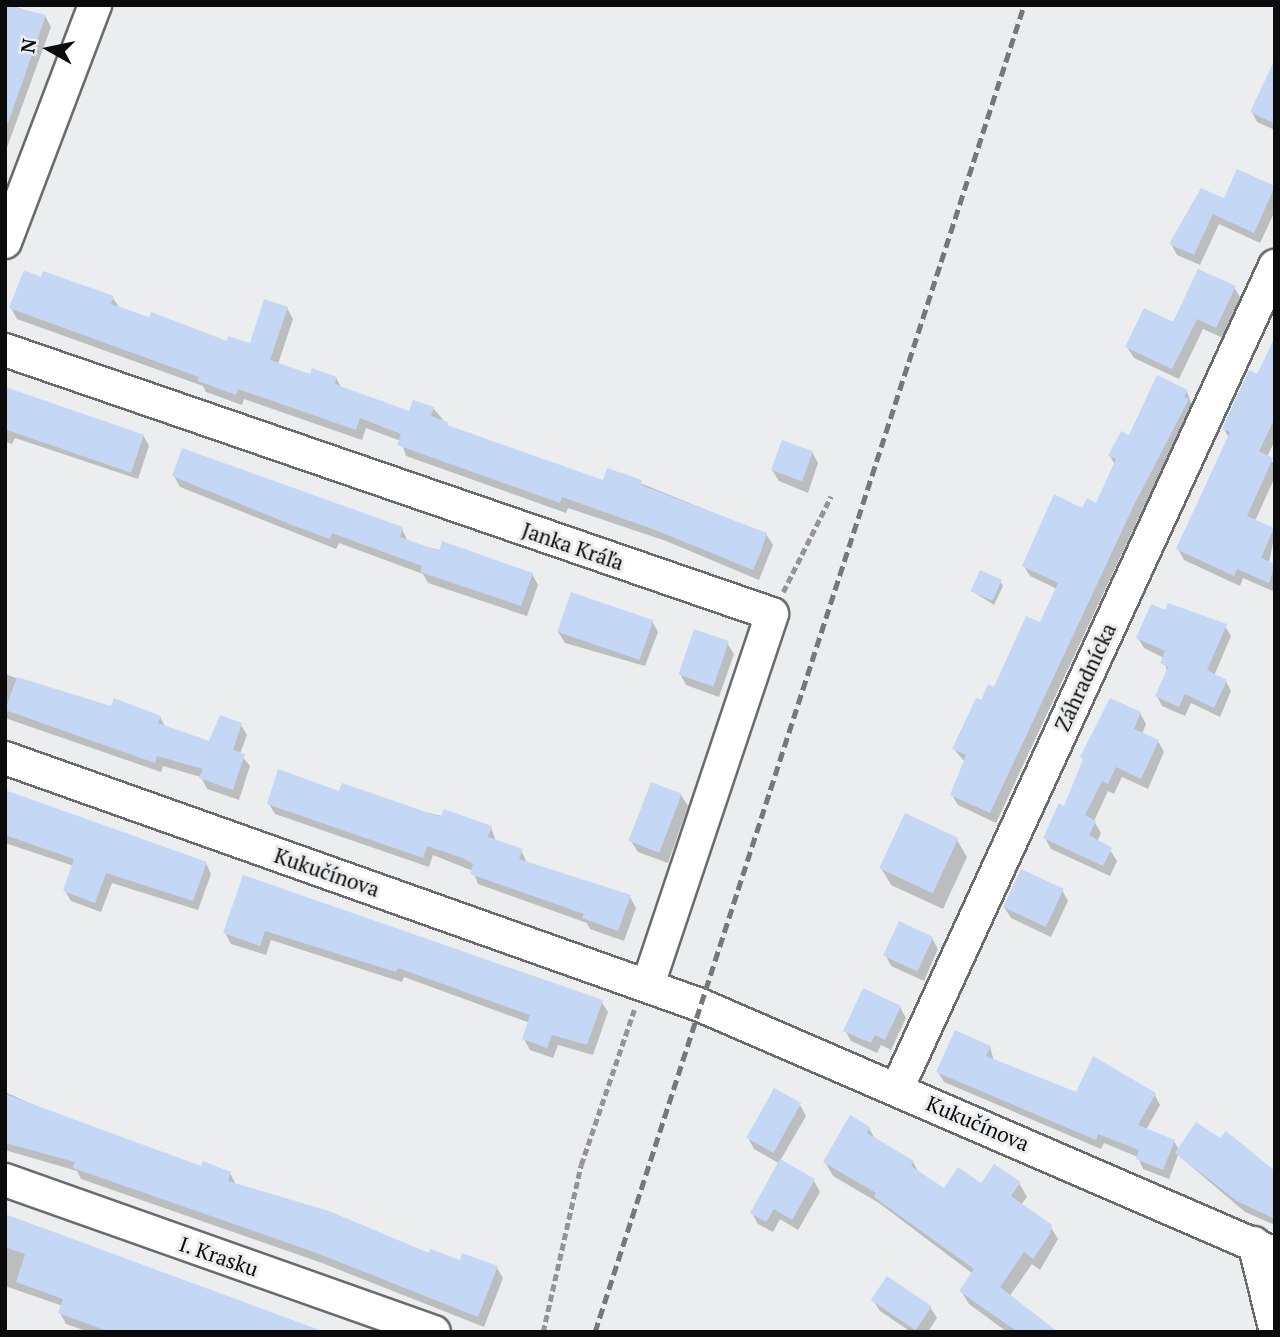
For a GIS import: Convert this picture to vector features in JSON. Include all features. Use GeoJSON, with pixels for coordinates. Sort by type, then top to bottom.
{"type":"FeatureCollection","features":[{"type":"Feature","properties":{"kind":"street"},"geometry":{"type":"LineString","coordinates":[[5,242],[96,5]]}},
{"type":"Feature","properties":{"kind":"street","name":"Záhradnícka"},"geometry":{"type":"LineString","coordinates":[[897,1089],[1275,266]]}},
{"type":"Feature","properties":{"kind":"street","name":"Janka Kráľa"},"geometry":{"type":"LineString","coordinates":[[5,350],[772,614]]}},
{"type":"Feature","properties":{"kind":"street"},"geometry":{"type":"LineString","coordinates":[[648,985],[772,614]]}},
{"type":"Feature","properties":{"kind":"street","name":"Kukučínova"},"geometry":{"type":"LineString","coordinates":[[5,758],[700,1005],[1264,1248]]}},
{"type":"Feature","properties":{"kind":"street","name":"I. Krasku"},"geometry":{"type":"LineString","coordinates":[[5,1180],[433,1332]]}},
{"type":"Feature","properties":{"kind":"street"},"geometry":{"type":"LineString","coordinates":[[1264,1248],[1275,1328]]}},
{"type":"Feature","properties":{"kind":"path"},"geometry":{"type":"LineString","coordinates":[[772,614],[831,496]]}},
{"type":"Feature","properties":{"kind":"path"},"geometry":{"type":"LineString","coordinates":[[543,1332],[581,1165],[638,999],[648,985]]}},
{"type":"Feature","properties":{"kind":"building"},"geometry":{"type":"Polygon","coordinates":[[[5,5],[46,15],[8,123],[5,122],[5,5]]]}},
{"type":"Feature","properties":{"kind":"building"},"geometry":{"type":"Polygon","coordinates":[[[1275,59],[1275,124],[1250,112],[1275,59]]]}},
{"type":"Feature","properties":{"kind":"building"},"geometry":{"type":"Polygon","coordinates":[[[1237,169],[1275,186],[1254,233],[1213,214],[1194,255],[1169,244],[1201,188],[1224,198],[1237,169]]]}},
{"type":"Feature","properties":{"kind":"building"},"geometry":{"type":"Polygon","coordinates":[[[1198,269],[1236,286],[1216,328],[1197,319],[1172,369],[1125,347],[1144,308],[1173,322],[1198,269]]]}},
{"type":"Feature","properties":{"kind":"building"},"geometry":{"type":"Polygon","coordinates":[[[24,270],[41,277],[43,271],[114,296],[111,304],[149,317],[151,312],[227,341],[228,336],[250,343],[264,299],[288,307],[270,360],[310,374],[312,368],[337,377],[335,384],[409,411],[413,400],[434,407],[431,416],[448,422],[447,425],[603,480],[607,468],[642,480],[641,485],[767,533],[760,554],[753,570],[658,531],[562,497],[560,503],[397,445],[401,434],[360,418],[356,430],[238,389],[236,395],[198,381],[199,377],[9,308],[24,270]]]}},
{"type":"Feature","properties":{"kind":"building"},"geometry":{"type":"Polygon","coordinates":[[[1275,337],[1275,418],[1259,451],[1273,458],[1247,516],[1274,528],[1261,558],[1275,564],[1269,583],[1237,569],[1234,576],[1176,549],[1230,432],[1222,429],[1249,370],[1257,374],[1275,337]]]}},
{"type":"Feature","properties":{"kind":"building"},"geometry":{"type":"Polygon","coordinates":[[[1157,375],[1188,390],[1184,397],[1189,399],[1134,505],[990,813],[950,795],[966,755],[952,749],[976,698],[981,700],[988,684],[994,687],[1026,616],[1040,622],[1058,583],[1022,566],[1054,494],[1082,508],[1087,498],[1096,503],[1116,459],[1108,456],[1121,431],[1129,435],[1157,375]]]}},
{"type":"Feature","properties":{"kind":"building"},"geometry":{"type":"Polygon","coordinates":[[[5,387],[144,435],[131,473],[5,429],[5,387]]]}},
{"type":"Feature","properties":{"kind":"building"},"geometry":{"type":"Polygon","coordinates":[[[782,440],[813,451],[802,481],[771,470],[782,440]]]}},
{"type":"Feature","properties":{"kind":"building"},"geometry":{"type":"Polygon","coordinates":[[[182,448],[403,527],[400,537],[439,551],[442,541],[533,573],[521,606],[420,572],[422,566],[332,533],[330,539],[292,525],[172,476],[182,448]]]}},
{"type":"Feature","properties":{"kind":"building"},"geometry":{"type":"Polygon","coordinates":[[[980,570],[1002,580],[993,601],[971,591],[980,570]]]}},
{"type":"Feature","properties":{"kind":"building"},"geometry":{"type":"Polygon","coordinates":[[[571,592],[653,620],[640,660],[557,632],[571,592]]]}},
{"type":"Feature","properties":{"kind":"building"},"geometry":{"type":"Polygon","coordinates":[[[1168,603],[1227,624],[1207,670],[1227,680],[1214,708],[1185,694],[1179,707],[1155,696],[1168,667],[1160,663],[1165,651],[1136,638],[1151,604],[1165,610],[1168,603]]]}},
{"type":"Feature","properties":{"kind":"building"},"geometry":{"type":"Polygon","coordinates":[[[694,629],[729,641],[713,686],[678,674],[694,629]]]}},
{"type":"Feature","properties":{"kind":"building"},"geometry":{"type":"Polygon","coordinates":[[[17,677],[111,706],[114,698],[161,716],[158,723],[209,741],[220,715],[242,723],[233,750],[245,754],[233,790],[199,778],[203,769],[157,756],[155,763],[5,710],[17,677]]]}},
{"type":"Feature","properties":{"kind":"building"},"geometry":{"type":"Polygon","coordinates":[[[1110,698],[1141,712],[1134,729],[1159,740],[1141,779],[1116,767],[1108,784],[1102,781],[1085,815],[1096,821],[1089,835],[1112,848],[1103,866],[1043,838],[1059,803],[1064,806],[1083,759],[1080,757],[1110,698]]]}},
{"type":"Feature","properties":{"kind":"building"},"geometry":{"type":"Polygon","coordinates":[[[278,769],[339,791],[342,783],[441,817],[444,809],[492,826],[488,837],[523,849],[519,859],[631,895],[618,931],[582,918],[584,914],[470,874],[473,864],[463,858],[427,846],[423,858],[267,804],[278,769]]]}},
{"type":"Feature","properties":{"kind":"building"},"geometry":{"type":"Polygon","coordinates":[[[651,782],[682,794],[659,853],[628,841],[651,782]]]}},
{"type":"Feature","properties":{"kind":"building"},"geometry":{"type":"Polygon","coordinates":[[[5,790],[207,862],[193,901],[106,873],[95,903],[63,891],[74,859],[5,835],[5,790]]]}},
{"type":"Feature","properties":{"kind":"building"},"geometry":{"type":"Polygon","coordinates":[[[905,813],[958,838],[933,893],[879,868],[905,813]]]}},
{"type":"Feature","properties":{"kind":"building"},"geometry":{"type":"Polygon","coordinates":[[[1021,869],[1064,889],[1046,927],[1003,907],[1021,869]]]}},
{"type":"Feature","properties":{"kind":"building"},"geometry":{"type":"Polygon","coordinates":[[[243,875],[603,1000],[587,1045],[552,1035],[547,1048],[522,1039],[530,1015],[398,968],[396,972],[265,931],[260,946],[223,933],[243,875]]]}},
{"type":"Feature","properties":{"kind":"building"},"geometry":{"type":"Polygon","coordinates":[[[899,921],[933,937],[917,971],[883,955],[899,921]]]}},
{"type":"Feature","properties":{"kind":"building"},"geometry":{"type":"Polygon","coordinates":[[[863,988],[901,1006],[885,1040],[875,1035],[871,1043],[843,1031],[863,988]]]}},
{"type":"Feature","properties":{"kind":"building"},"geometry":{"type":"Polygon","coordinates":[[[955,1030],[991,1046],[986,1056],[1076,1092],[1093,1056],[1156,1093],[1138,1125],[1175,1140],[1163,1170],[1136,1159],[1139,1150],[1098,1134],[1096,1140],[936,1072],[955,1030]]]}},
{"type":"Feature","properties":{"kind":"building"},"geometry":{"type":"Polygon","coordinates":[[[774,1088],[801,1103],[773,1153],[746,1138],[774,1088]]]}},
{"type":"Feature","properties":{"kind":"building"},"geometry":{"type":"Polygon","coordinates":[[[5,1094],[201,1166],[203,1161],[231,1172],[228,1181],[329,1211],[429,1253],[430,1249],[460,1260],[462,1253],[498,1266],[478,1317],[314,1252],[73,1168],[75,1162],[5,1143],[5,1094]]]}},
{"type":"Feature","properties":{"kind":"building"},"geometry":{"type":"Polygon","coordinates":[[[850,1115],[870,1127],[867,1133],[914,1161],[911,1166],[944,1188],[958,1167],[981,1183],[994,1164],[1021,1182],[1011,1196],[1052,1225],[1050,1234],[1033,1259],[1024,1252],[1000,1287],[1058,1332],[1018,1332],[959,1291],[974,1269],[874,1197],[876,1193],[823,1162],[850,1115]]]}},
{"type":"Feature","properties":{"kind":"building"},"geometry":{"type":"Polygon","coordinates":[[[1196,1122],[1220,1138],[1226,1131],[1275,1171],[1275,1219],[1237,1201],[1175,1153],[1196,1122]]]}},
{"type":"Feature","properties":{"kind":"building"},"geometry":{"type":"Polygon","coordinates":[[[780,1159],[815,1179],[792,1220],[774,1209],[766,1222],[750,1213],[780,1159]]]}},
{"type":"Feature","properties":{"kind":"building"},"geometry":{"type":"Polygon","coordinates":[[[5,1214],[317,1329],[317,1332],[110,1332],[58,1313],[63,1299],[16,1282],[25,1254],[5,1247],[5,1214]]]}},
{"type":"Feature","properties":{"kind":"building"},"geometry":{"type":"Polygon","coordinates":[[[887,1276],[932,1306],[916,1330],[871,1300],[887,1276]]]}},
{"type":"Feature","properties":{"kind":"railway"},"geometry":{"type":"LineString","coordinates":[[595,1332],[1024,5]]}}]}
